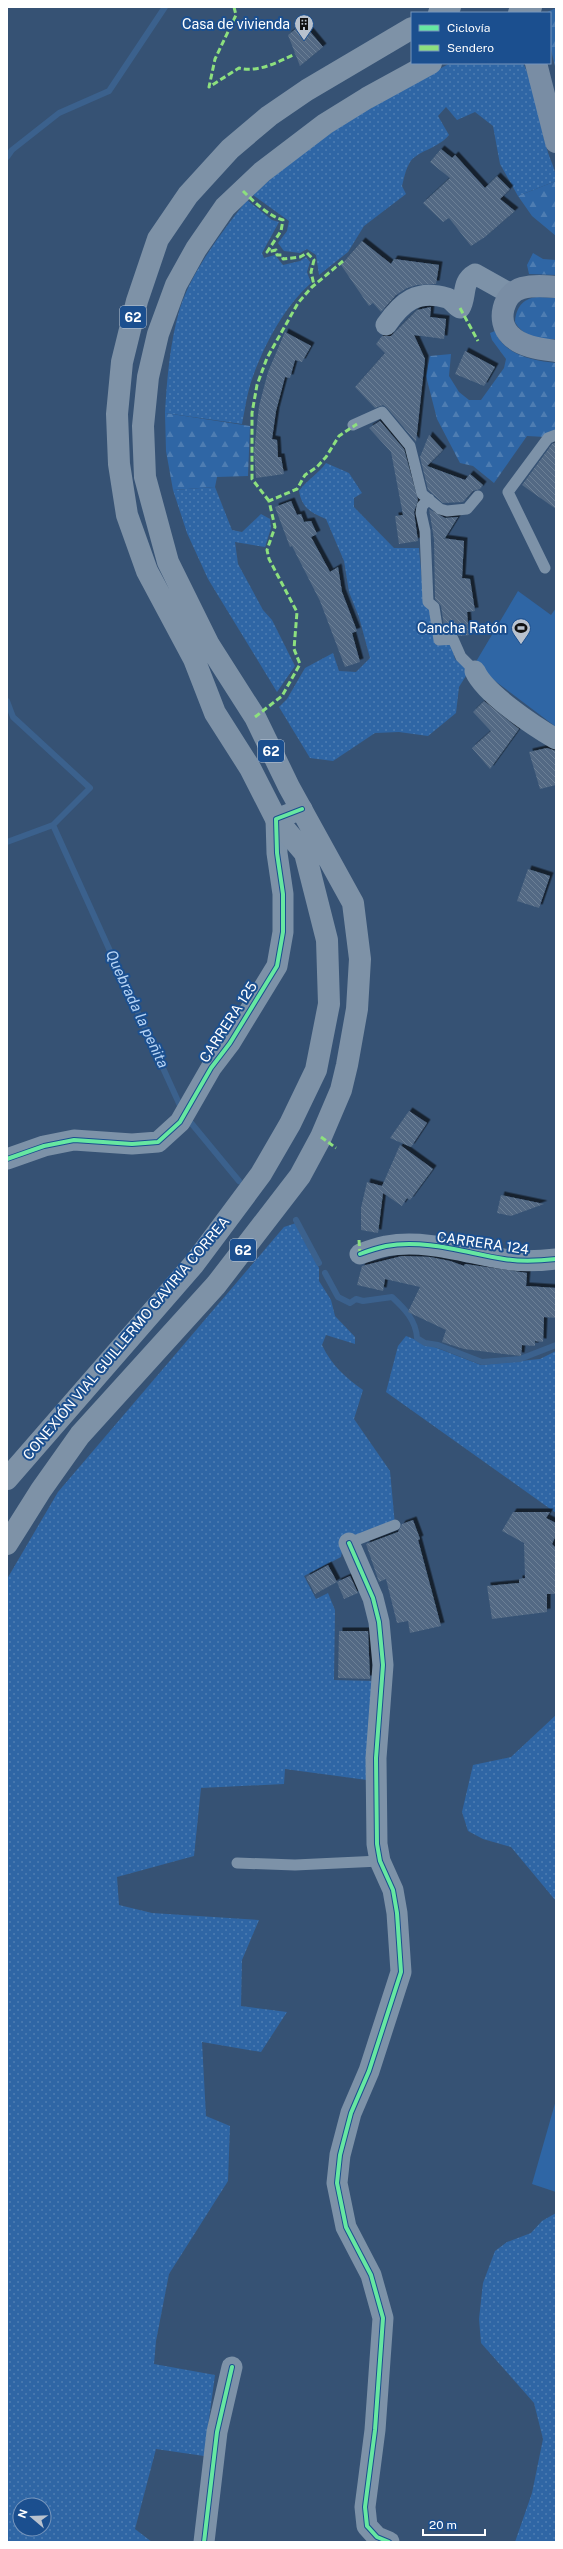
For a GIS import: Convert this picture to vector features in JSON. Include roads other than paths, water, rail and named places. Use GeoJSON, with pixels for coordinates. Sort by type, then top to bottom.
{"type":"FeatureCollection","features":[{"type":"Feature","properties":{"kind":"highway"},"geometry":{"type":"LineString","coordinates":[[441,12],[450,7]]}},
{"type":"Feature","properties":{"kind":"highway"},"geometry":{"type":"LineString","coordinates":[[521,12],[531,7]]}},
{"type":"Feature","properties":{"kind":"highway","name":"CONEXIÓN VIAL GUILLERMO GAVIRIA CORREA"},"geometry":{"type":"LineString","coordinates":[[7,1479],[210,1244],[261,1174],[316,1070],[329,1004],[327,940],[305,852],[276,819],[250,768],[215,713],[194,659],[147,572],[127,515],[119,464],[117,414],[122,362],[137,301],[158,239],[188,195],[230,150],[269,116],[324,79],[411,29]]}},
{"type":"Feature","properties":{"kind":"highway","name":"CONEXIÓN VIAL GUILLERMO GAVIRIA CORREA"},"geometry":{"type":"LineString","coordinates":[[7,1544],[41,1490],[80,1435],[216,1285],[300,1176],[321,1137],[341,1090],[357,1009],[360,959],[353,903],[254,717],[210,645],[168,562],[145,477],[143,426],[148,377],[158,334],[176,285],[196,249],[225,207],[262,172],[325,124],[367,98],[429,64]]}},
{"type":"Feature","properties":{"kind":"street"},"geometry":{"type":"LineString","coordinates":[[536,64],[556,142]]}},
{"type":"Feature","properties":{"kind":"street"},"geometry":{"type":"LineString","coordinates":[[386,325],[400,305],[424,296],[448,298],[460,308],[463,288],[470,277],[475,274],[511,294]]}},
{"type":"Feature","properties":{"kind":"street"},"geometry":{"type":"LineString","coordinates":[[556,287],[535,286],[521,288],[511,294],[505,304],[503,316],[504,327],[510,336],[527,344],[556,350]]}},
{"type":"Feature","properties":{"kind":"street"},"geometry":{"type":"LineString","coordinates":[[475,671],[482,683],[522,718],[556,739]]}},
{"type":"Feature","properties":{"kind":"street"},"geometry":{"type":"LineString","coordinates":[[276,819],[302,809]]}},
{"type":"Feature","properties":{"kind":"street","name":"CARRERA 125"},"geometry":{"type":"LineString","coordinates":[[7,1159],[44,1146],[74,1140],[132,1144],[158,1142],[180,1122],[211,1068],[230,1043],[277,966],[283,924],[276,819]]}},
{"type":"Feature","properties":{"kind":"street","name":"CARRERA 124"},"geometry":{"type":"LineString","coordinates":[[360,1254],[381,1241],[435,1246],[506,1260],[533,1261],[556,1259]]}},
{"type":"Feature","properties":{"kind":"street"},"geometry":{"type":"LineString","coordinates":[[349,1543],[373,1598],[379,1622],[382,1656],[376,1758],[377,1844],[380,1861],[391,1884],[396,1905],[401,1972],[369,2071],[351,2113],[340,2155],[338,2183],[346,2227],[371,2275],[383,2318],[375,2430],[365,2507],[367,2526],[377,2537],[389,2542]]}},
{"type":"Feature","properties":{"kind":"street"},"geometry":{"type":"LineString","coordinates":[[204,2542],[216,2438],[232,2368]]}},
{"type":"Feature","properties":{"kind":"lane"},"geometry":{"type":"LineString","coordinates":[[353,425],[382,412],[410,446],[422,494],[440,509],[461,511],[467,509],[478,496]]}},
{"type":"Feature","properties":{"kind":"lane"},"geometry":{"type":"LineString","coordinates":[[545,568],[508,492],[548,438],[556,435]]}},
{"type":"Feature","properties":{"kind":"lane"},"geometry":{"type":"LineString","coordinates":[[429,499],[422,506],[421,513],[425,532],[428,602],[434,607],[439,640],[453,639],[461,657],[475,671]]}},
{"type":"Feature","properties":{"kind":"lane"},"geometry":{"type":"LineString","coordinates":[[349,1543],[395,1525]]}},
{"type":"Feature","properties":{"kind":"lane"},"geometry":{"type":"LineString","coordinates":[[237,1863],[295,1865],[380,1861]]}},
{"type":"Feature","properties":{"kind":"waterway"},"geometry":{"type":"LineString","coordinates":[[7,157],[12,150],[59,113],[109,91],[165,7]]}},
{"type":"Feature","properties":{"kind":"waterway"},"geometry":{"type":"LineString","coordinates":[[7,701],[13,717],[90,788],[53,825],[7,842]]}},
{"type":"Feature","properties":{"kind":"waterway","name":"Quebrada la peñita"},"geometry":{"type":"LineString","coordinates":[[53,825],[182,1110]]}},
{"type":"Feature","properties":{"kind":"waterway","name":"Quebrada la peñita"},"geometry":{"type":"LineString","coordinates":[[187,1118],[239,1181]]}},
{"type":"Feature","properties":{"kind":"waterway","name":"Quebrada la peñita"},"geometry":{"type":"LineString","coordinates":[[296,1220],[319,1263]]}},
{"type":"Feature","properties":{"kind":"waterway","name":"Quebrada la peñita"},"geometry":{"type":"LineString","coordinates":[[325,1273],[338,1297],[350,1303],[356,1299],[363,1301],[392,1297],[409,1315],[417,1338],[425,1343],[438,1345],[482,1362],[520,1359],[556,1345]]}},
{"type":"Feature","properties":{"kind":"place","name":"Casa de vivienda"},"geometry":{"type":"Point","coordinates":[304,41]}},
{"type":"Feature","properties":{"kind":"place","name":"Cancha Ratón"},"geometry":{"type":"Point","coordinates":[521,645]}}]}
